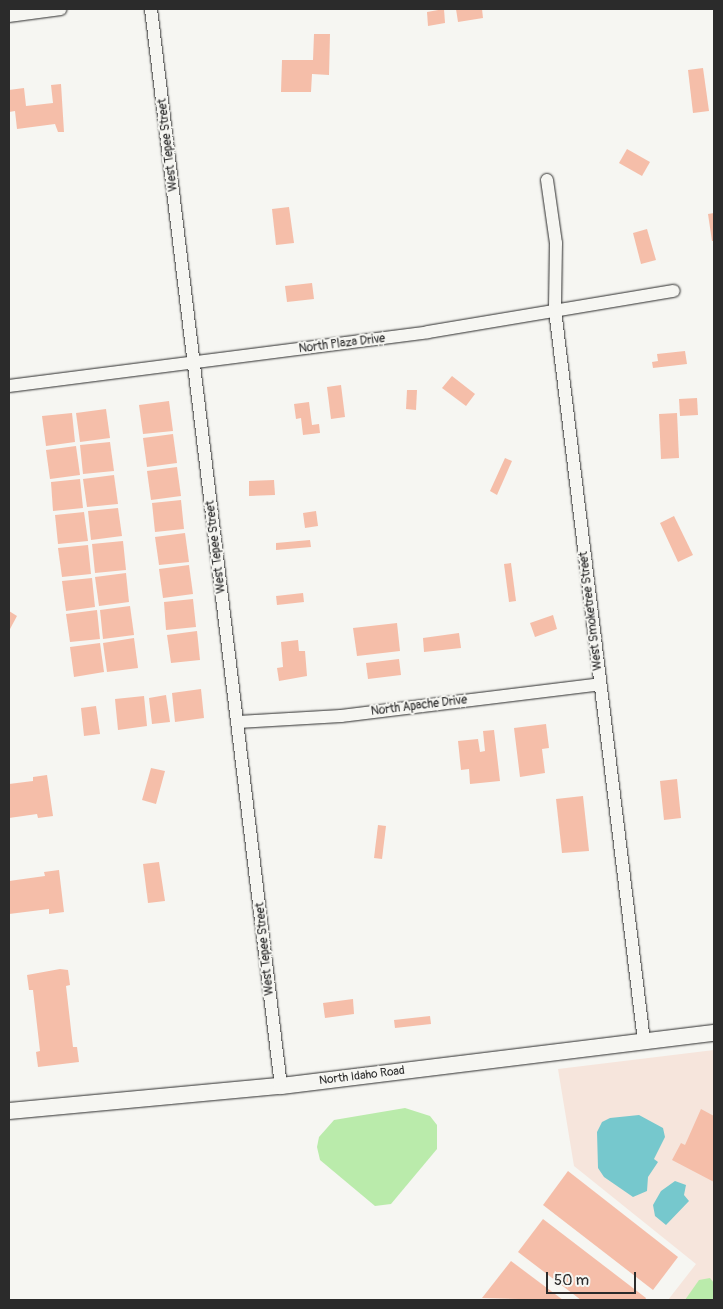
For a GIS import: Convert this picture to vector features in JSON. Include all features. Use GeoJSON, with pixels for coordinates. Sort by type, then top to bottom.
{"type":"FeatureCollection","features":[{"type":"Feature","properties":{"kind":"street"},"geometry":{"type":"LineString","coordinates":[[9,16],[61,9]]}},
{"type":"Feature","properties":{"kind":"street","name":"West Tepee Street"},"geometry":{"type":"LineString","coordinates":[[151,9],[281,1086]]}},
{"type":"Feature","properties":{"kind":"street","name":"West Smoketree Street"},"geometry":{"type":"LineString","coordinates":[[547,180],[556,244],[555,310],[644,1041]]}},
{"type":"Feature","properties":{"kind":"street","name":"North Plaza Drive"},"geometry":{"type":"LineString","coordinates":[[9,386],[428,332],[674,291]]}},
{"type":"Feature","properties":{"kind":"street","name":"North Apache Drive"},"geometry":{"type":"LineString","coordinates":[[238,722],[341,716],[600,684]]}},
{"type":"Feature","properties":{"kind":"street","name":"North Idaho Road"},"geometry":{"type":"LineString","coordinates":[[9,1111],[281,1086],[714,1033]]}},
{"type":"Feature","properties":{"kind":"shaded area"},"geometry":{"type":"Polygon","coordinates":[[[714,1050],[714,1300],[668,1300],[696,1264],[574,1166],[558,1069],[714,1050]]]}},
{"type":"Feature","properties":{"kind":"green space"},"geometry":{"type":"Polygon","coordinates":[[[405,1108],[430,1116],[437,1125],[437,1149],[391,1204],[375,1206],[320,1160],[317,1147],[319,1137],[334,1120],[405,1108]]]}},
{"type":"Feature","properties":{"kind":"green space"},"geometry":{"type":"Polygon","coordinates":[[[710,1278],[714,1283],[714,1300],[685,1300],[699,1280],[710,1278]]]}},
{"type":"Feature","properties":{"kind":"water"},"geometry":{"type":"Polygon","coordinates":[[[639,1115],[663,1128],[665,1137],[654,1159],[658,1162],[648,1177],[647,1191],[633,1197],[604,1177],[598,1168],[597,1132],[602,1122],[610,1118],[639,1115]]]}},
{"type":"Feature","properties":{"kind":"water"},"geometry":{"type":"Polygon","coordinates":[[[675,1181],[686,1185],[684,1195],[689,1201],[666,1225],[655,1216],[653,1205],[661,1191],[675,1181]]]}},
{"type":"Feature","properties":{"kind":"building"},"geometry":{"type":"Polygon","coordinates":[[[444,9],[445,23],[428,26],[427,12],[444,9]]]}},
{"type":"Feature","properties":{"kind":"building"},"geometry":{"type":"Polygon","coordinates":[[[456,9],[482,9],[483,18],[458,22],[456,9]]]}},
{"type":"Feature","properties":{"kind":"building"},"geometry":{"type":"Polygon","coordinates":[[[314,34],[330,34],[329,75],[312,74],[311,92],[281,92],[282,60],[313,60],[314,34]]]}},
{"type":"Feature","properties":{"kind":"building"},"geometry":{"type":"Polygon","coordinates":[[[703,68],[709,111],[693,113],[688,70],[703,68]]]}},
{"type":"Feature","properties":{"kind":"building"},"geometry":{"type":"Polygon","coordinates":[[[61,84],[64,132],[58,132],[55,124],[17,129],[15,111],[9,112],[9,90],[24,88],[26,106],[53,103],[51,85],[61,84]]]}},
{"type":"Feature","properties":{"kind":"building"},"geometry":{"type":"Polygon","coordinates":[[[627,149],[650,162],[642,176],[619,163],[627,149]]]}},
{"type":"Feature","properties":{"kind":"building"},"geometry":{"type":"Polygon","coordinates":[[[289,207],[294,243],[276,245],[272,209],[289,207]]]}},
{"type":"Feature","properties":{"kind":"building"},"geometry":{"type":"Polygon","coordinates":[[[714,213],[714,241],[712,241],[708,214],[714,213]]]}},
{"type":"Feature","properties":{"kind":"building"},"geometry":{"type":"Polygon","coordinates":[[[647,229],[656,260],[641,264],[633,233],[647,229]]]}},
{"type":"Feature","properties":{"kind":"building"},"geometry":{"type":"Polygon","coordinates":[[[312,283],[314,299],[287,302],[285,286],[312,283]]]}},
{"type":"Feature","properties":{"kind":"building"},"geometry":{"type":"Polygon","coordinates":[[[685,351],[687,364],[653,368],[652,362],[658,361],[657,354],[685,351]]]}},
{"type":"Feature","properties":{"kind":"building"},"geometry":{"type":"Polygon","coordinates":[[[452,376],[475,394],[466,406],[442,388],[452,376]]]}},
{"type":"Feature","properties":{"kind":"building"},"geometry":{"type":"Polygon","coordinates":[[[341,385],[345,417],[331,419],[327,387],[341,385]]]}},
{"type":"Feature","properties":{"kind":"building"},"geometry":{"type":"Polygon","coordinates":[[[407,390],[417,390],[416,410],[406,409],[407,390]]]}},
{"type":"Feature","properties":{"kind":"building"},"geometry":{"type":"Polygon","coordinates":[[[697,398],[698,415],[680,416],[679,399],[697,398]]]}},
{"type":"Feature","properties":{"kind":"building"},"geometry":{"type":"Polygon","coordinates":[[[169,401],[173,431],[143,434],[139,405],[169,401]]]}},
{"type":"Feature","properties":{"kind":"building"},"geometry":{"type":"Polygon","coordinates":[[[309,402],[312,425],[319,424],[320,433],[303,435],[301,418],[296,419],[294,404],[309,402]]]}},
{"type":"Feature","properties":{"kind":"building"},"geometry":{"type":"Polygon","coordinates":[[[106,409],[110,438],[80,442],[76,413],[106,409]]]}},
{"type":"Feature","properties":{"kind":"building"},"geometry":{"type":"Polygon","coordinates":[[[72,413],[75,442],[46,446],[42,416],[72,413]]]}},
{"type":"Feature","properties":{"kind":"building"},"geometry":{"type":"Polygon","coordinates":[[[677,413],[679,458],[661,459],[659,414],[677,413]]]}},
{"type":"Feature","properties":{"kind":"building"},"geometry":{"type":"Polygon","coordinates":[[[173,434],[177,463],[147,467],[143,438],[173,434]]]}},
{"type":"Feature","properties":{"kind":"building"},"geometry":{"type":"Polygon","coordinates":[[[110,442],[114,471],[83,474],[80,445],[110,442]]]}},
{"type":"Feature","properties":{"kind":"building"},"geometry":{"type":"Polygon","coordinates":[[[76,446],[80,475],[50,479],[46,450],[76,446]]]}},
{"type":"Feature","properties":{"kind":"building"},"geometry":{"type":"Polygon","coordinates":[[[505,458],[512,461],[497,495],[490,491],[505,458]]]}},
{"type":"Feature","properties":{"kind":"building"},"geometry":{"type":"Polygon","coordinates":[[[177,467],[181,496],[151,500],[147,471],[177,467]]]}},
{"type":"Feature","properties":{"kind":"building"},"geometry":{"type":"Polygon","coordinates":[[[114,475],[118,504],[87,507],[83,479],[114,475]]]}},
{"type":"Feature","properties":{"kind":"building"},"geometry":{"type":"Polygon","coordinates":[[[80,479],[83,508],[53,511],[51,482],[80,479]]]}},
{"type":"Feature","properties":{"kind":"building"},"geometry":{"type":"Polygon","coordinates":[[[274,480],[275,495],[249,496],[249,481],[274,480]]]}},
{"type":"Feature","properties":{"kind":"building"},"geometry":{"type":"Polygon","coordinates":[[[181,500],[184,529],[155,532],[152,503],[181,500]]]}},
{"type":"Feature","properties":{"kind":"building"},"geometry":{"type":"Polygon","coordinates":[[[118,508],[122,536],[91,540],[88,511],[118,508]]]}},
{"type":"Feature","properties":{"kind":"building"},"geometry":{"type":"Polygon","coordinates":[[[316,511],[318,526],[305,528],[303,513],[316,511]]]}},
{"type":"Feature","properties":{"kind":"building"},"geometry":{"type":"Polygon","coordinates":[[[84,512],[88,541],[58,544],[55,515],[84,512]]]}},
{"type":"Feature","properties":{"kind":"building"},"geometry":{"type":"Polygon","coordinates":[[[674,516],[693,555],[678,562],[660,523],[674,516]]]}},
{"type":"Feature","properties":{"kind":"building"},"geometry":{"type":"Polygon","coordinates":[[[185,533],[189,562],[159,565],[155,537],[185,533]]]}},
{"type":"Feature","properties":{"kind":"building"},"geometry":{"type":"Polygon","coordinates":[[[310,540],[311,547],[276,550],[276,543],[310,540]]]}},
{"type":"Feature","properties":{"kind":"building"},"geometry":{"type":"Polygon","coordinates":[[[123,541],[126,570],[95,573],[92,544],[123,541]]]}},
{"type":"Feature","properties":{"kind":"building"},"geometry":{"type":"Polygon","coordinates":[[[88,545],[91,574],[62,577],[58,548],[88,545]]]}},
{"type":"Feature","properties":{"kind":"building"},"geometry":{"type":"Polygon","coordinates":[[[511,563],[516,601],[509,602],[504,564],[511,563]]]}},
{"type":"Feature","properties":{"kind":"building"},"geometry":{"type":"Polygon","coordinates":[[[189,565],[193,594],[163,598],[159,569],[189,565]]]}},
{"type":"Feature","properties":{"kind":"building"},"geometry":{"type":"Polygon","coordinates":[[[126,573],[129,602],[99,606],[95,577],[126,573]]]}},
{"type":"Feature","properties":{"kind":"building"},"geometry":{"type":"Polygon","coordinates":[[[92,578],[95,607],[66,611],[62,581],[92,578]]]}},
{"type":"Feature","properties":{"kind":"building"},"geometry":{"type":"Polygon","coordinates":[[[303,593],[304,602],[277,605],[276,596],[303,593]]]}},
{"type":"Feature","properties":{"kind":"building"},"geometry":{"type":"Polygon","coordinates":[[[193,599],[196,627],[166,630],[164,602],[193,599]]]}},
{"type":"Feature","properties":{"kind":"building"},"geometry":{"type":"Polygon","coordinates":[[[130,606],[134,635],[103,639],[100,610],[130,606]]]}},
{"type":"Feature","properties":{"kind":"building"},"geometry":{"type":"Polygon","coordinates":[[[97,610],[100,639],[70,642],[66,614],[97,610]]]}},
{"type":"Feature","properties":{"kind":"building"},"geometry":{"type":"Polygon","coordinates":[[[9,611],[17,616],[10,629],[9,629],[9,611]]]}},
{"type":"Feature","properties":{"kind":"building"},"geometry":{"type":"Polygon","coordinates":[[[553,615],[557,629],[535,637],[530,623],[553,615]]]}},
{"type":"Feature","properties":{"kind":"building"},"geometry":{"type":"Polygon","coordinates":[[[397,623],[400,651],[357,656],[353,628],[397,623]]]}},
{"type":"Feature","properties":{"kind":"building"},"geometry":{"type":"Polygon","coordinates":[[[197,631],[200,660],[171,663],[167,635],[197,631]]]}},
{"type":"Feature","properties":{"kind":"building"},"geometry":{"type":"Polygon","coordinates":[[[459,633],[461,648],[424,652],[423,638],[459,633]]]}},
{"type":"Feature","properties":{"kind":"building"},"geometry":{"type":"Polygon","coordinates":[[[134,638],[138,668],[107,672],[103,643],[134,638]]]}},
{"type":"Feature","properties":{"kind":"building"},"geometry":{"type":"Polygon","coordinates":[[[298,640],[299,651],[305,651],[307,676],[279,681],[277,668],[283,667],[281,642],[298,640]]]}},
{"type":"Feature","properties":{"kind":"building"},"geometry":{"type":"Polygon","coordinates":[[[100,643],[104,672],[74,677],[70,647],[100,643]]]}},
{"type":"Feature","properties":{"kind":"building"},"geometry":{"type":"Polygon","coordinates":[[[399,659],[401,675],[368,679],[366,663],[399,659]]]}},
{"type":"Feature","properties":{"kind":"building"},"geometry":{"type":"Polygon","coordinates":[[[201,689],[204,718],[175,722],[172,693],[201,689]]]}},
{"type":"Feature","properties":{"kind":"building"},"geometry":{"type":"Polygon","coordinates":[[[166,695],[170,722],[152,724],[149,698],[166,695]]]}},
{"type":"Feature","properties":{"kind":"building"},"geometry":{"type":"Polygon","coordinates":[[[144,696],[147,726],[118,730],[115,699],[144,696]]]}},
{"type":"Feature","properties":{"kind":"building"},"geometry":{"type":"Polygon","coordinates":[[[96,706],[100,734],[84,736],[81,708],[96,706]]]}},
{"type":"Feature","properties":{"kind":"building"},"geometry":{"type":"Polygon","coordinates":[[[546,724],[549,748],[542,749],[545,773],[520,777],[514,728],[546,724]]]}},
{"type":"Feature","properties":{"kind":"building"},"geometry":{"type":"Polygon","coordinates":[[[494,730],[500,781],[470,784],[469,769],[461,770],[458,741],[478,739],[480,752],[485,751],[483,731],[494,730]]]}},
{"type":"Feature","properties":{"kind":"building"},"geometry":{"type":"Polygon","coordinates":[[[151,768],[165,771],[156,804],[142,800],[151,768]]]}},
{"type":"Feature","properties":{"kind":"building"},"geometry":{"type":"Polygon","coordinates":[[[47,775],[53,816],[38,818],[37,814],[9,818],[9,784],[33,781],[33,777],[47,775]]]}},
{"type":"Feature","properties":{"kind":"building"},"geometry":{"type":"Polygon","coordinates":[[[677,779],[681,818],[664,820],[660,781],[677,779]]]}},
{"type":"Feature","properties":{"kind":"building"},"geometry":{"type":"Polygon","coordinates":[[[583,796],[589,851],[562,853],[556,799],[583,796]]]}},
{"type":"Feature","properties":{"kind":"building"},"geometry":{"type":"Polygon","coordinates":[[[378,825],[386,826],[382,859],[374,858],[378,825]]]}},
{"type":"Feature","properties":{"kind":"building"},"geometry":{"type":"Polygon","coordinates":[[[159,862],[165,901],[148,903],[143,864],[159,862]]]}},
{"type":"Feature","properties":{"kind":"building"},"geometry":{"type":"Polygon","coordinates":[[[59,870],[64,912],[49,914],[49,909],[9,914],[9,881],[45,876],[44,872],[59,870]]]}},
{"type":"Feature","properties":{"kind":"building"},"geometry":{"type":"Polygon","coordinates":[[[60,969],[68,970],[70,985],[66,986],[73,1047],[77,1047],[79,1062],[38,1067],[36,1052],[40,1051],[33,990],[29,990],[27,975],[60,969]]]}},
{"type":"Feature","properties":{"kind":"building"},"geometry":{"type":"Polygon","coordinates":[[[353,999],[354,1014],[325,1018],[323,1003],[353,999]]]}},
{"type":"Feature","properties":{"kind":"building"},"geometry":{"type":"Polygon","coordinates":[[[430,1016],[431,1024],[395,1028],[394,1020],[430,1016]]]}},
{"type":"Feature","properties":{"kind":"building"},"geometry":{"type":"Polygon","coordinates":[[[701,1109],[714,1116],[714,1182],[672,1160],[681,1143],[685,1145],[701,1109]]]}},
{"type":"Feature","properties":{"kind":"building"},"geometry":{"type":"Polygon","coordinates":[[[568,1171],[678,1257],[653,1290],[543,1205],[568,1171]]]}},
{"type":"Feature","properties":{"kind":"building"},"geometry":{"type":"Polygon","coordinates":[[[543,1219],[646,1298],[645,1300],[581,1300],[518,1252],[543,1219]]]}},
{"type":"Feature","properties":{"kind":"building"},"geometry":{"type":"Polygon","coordinates":[[[511,1261],[563,1300],[482,1298],[511,1261]]]}}]}
